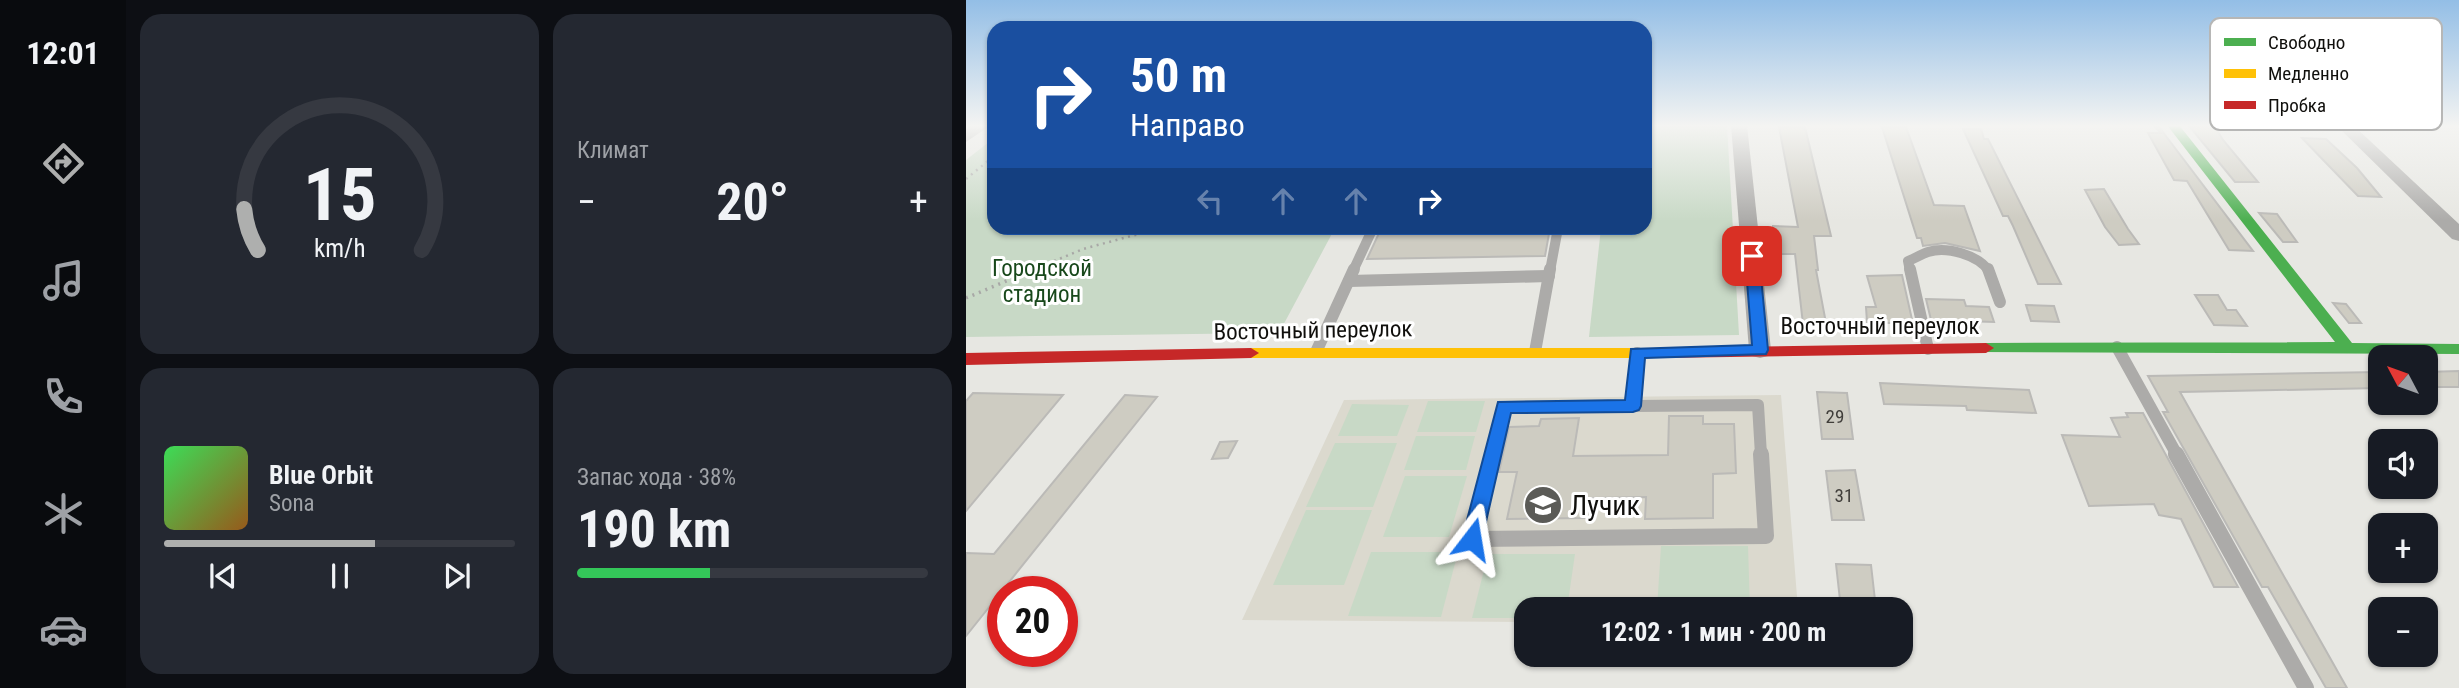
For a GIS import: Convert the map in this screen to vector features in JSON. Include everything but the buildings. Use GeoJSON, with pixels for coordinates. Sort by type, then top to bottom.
{"type":"FeatureCollection","features":[{"type":"Feature","properties":{"kind":"street"},"geometry":{"type":"LineString","coordinates":[[1742,157],[1760,350]]}},
{"type":"Feature","properties":{"kind":"street"},"geometry":{"type":"LineString","coordinates":[[2199,157],[2349,350]]}},
{"type":"Feature","properties":{"kind":"street"},"geometry":{"type":"LineString","coordinates":[[2378,157],[2459,235]]}},
{"type":"Feature","properties":{"kind":"street","name":"Восточный переулок"},"geometry":{"type":"LineString","coordinates":[[966,359],[1316,352],[1637,353],[2117,346],[2459,349]]}},
{"type":"Feature","properties":{"kind":"lane"},"geometry":{"type":"LineString","coordinates":[[1316,352],[1370,235]]}},
{"type":"Feature","properties":{"kind":"lane"},"geometry":{"type":"LineString","coordinates":[[1535,352],[1557,235]]}},
{"type":"Feature","properties":{"kind":"lane"},"geometry":{"type":"LineString","coordinates":[[1928,349],[1908,261],[1930,251],[1953,251],[1973,258],[1989,268],[2000,302]]}},
{"type":"Feature","properties":{"kind":"lane"},"geometry":{"type":"LineString","coordinates":[[1349,281],[1549,276]]}},
{"type":"Feature","properties":{"kind":"lane"},"geometry":{"type":"LineString","coordinates":[[2117,346],[2305,688]]}},
{"type":"Feature","properties":{"kind":"lane"},"geometry":{"type":"LineString","coordinates":[[1633,406],[1637,353]]}},
{"type":"Feature","properties":{"kind":"lane"},"geometry":{"type":"LineString","coordinates":[[1758,405],[1766,537],[1472,539],[1504,407],[1633,406],[1758,405]]}},
{"type":"Feature","properties":{"kind":"path"},"geometry":{"type":"LineString","coordinates":[[966,179],[987,162]]}},
{"type":"Feature","properties":{"kind":"path"},"geometry":{"type":"LineString","coordinates":[[966,298],[1083,249],[1135,235]]}},
{"type":"Feature","properties":{"kind":"shaded area","name":"Лучик"},"geometry":{"type":"Polygon","coordinates":[[[1781,395],[1797,597],[1514,597],[1514,622],[1242,620],[1344,400],[1781,395]]]}},
{"type":"Feature","properties":{"kind":"green space","name":"Городской стадион"},"geometry":{"type":"Polygon","coordinates":[[[970,157],[987,157],[987,235],[1331,235],[1279,333],[966,337],[966,160],[970,157]]]}},
{"type":"Feature","properties":{"kind":"green space"},"geometry":{"type":"Polygon","coordinates":[[[1652,157],[1729,157],[1739,335],[1589,337],[1600,235],[1652,235],[1652,157]]]}},
{"type":"Feature","properties":{"kind":"green space"},"geometry":{"type":"Polygon","coordinates":[[[1428,401],[1485,401],[1476,432],[1417,432],[1428,401]]]}},
{"type":"Feature","properties":{"kind":"green space"},"geometry":{"type":"Polygon","coordinates":[[[1352,404],[1409,405],[1397,436],[1338,436],[1352,404]]]}},
{"type":"Feature","properties":{"kind":"green space"},"geometry":{"type":"Polygon","coordinates":[[[1416,436],[1475,436],[1466,470],[1404,470],[1416,436]]]}},
{"type":"Feature","properties":{"kind":"green space"},"geometry":{"type":"Polygon","coordinates":[[[1335,443],[1397,443],[1373,507],[1306,507],[1335,443]]]}},
{"type":"Feature","properties":{"kind":"green space"},"geometry":{"type":"Polygon","coordinates":[[[1405,476],[1467,476],[1449,537],[1383,537],[1405,476]]]}},
{"type":"Feature","properties":{"kind":"green space"},"geometry":{"type":"Polygon","coordinates":[[[1306,510],[1372,510],[1344,585],[1273,585],[1306,510]]]}},
{"type":"Feature","properties":{"kind":"green space"},"geometry":{"type":"Polygon","coordinates":[[[1661,546],[1748,546],[1750,597],[1658,597],[1661,546]]]}},
{"type":"Feature","properties":{"kind":"green space"},"geometry":{"type":"Polygon","coordinates":[[[1371,552],[1458,552],[1441,617],[1348,616],[1371,552]]]}},
{"type":"Feature","properties":{"kind":"green space"},"geometry":{"type":"Polygon","coordinates":[[[1488,554],[1575,554],[1569,597],[1514,597],[1514,618],[1472,618],[1488,554]]]}},
{"type":"Feature","properties":{"kind":"traffic: fast"},"geometry":{"type":"LineString","coordinates":[[2198,157],[2349,350]]}},
{"type":"Feature","properties":{"kind":"traffic: fast"},"geometry":{"type":"LineString","coordinates":[[1986,348],[2147,346],[2459,349]]}},
{"type":"Feature","properties":{"kind":"traffic: slow"},"geometry":{"type":"LineString","coordinates":[[1251,353],[1663,353]]}},
{"type":"Feature","properties":{"kind":"traffic: jam"},"geometry":{"type":"LineString","coordinates":[[1663,353],[1986,348]]}},
{"type":"Feature","properties":{"kind":"traffic: jam"},"geometry":{"type":"LineString","coordinates":[[966,359],[1251,353]]}},
{"type":"Feature","properties":{"kind":"place","name":"Лучик"},"geometry":{"type":"Point","coordinates":[1543,505]}},
{"type":"Feature","properties":{"kind":"route"},"geometry":{"type":"LineString","coordinates":[[1472,539],[1504,407],[1633,406],[1637,353],[1760,350],[1752,256]]}}]}
